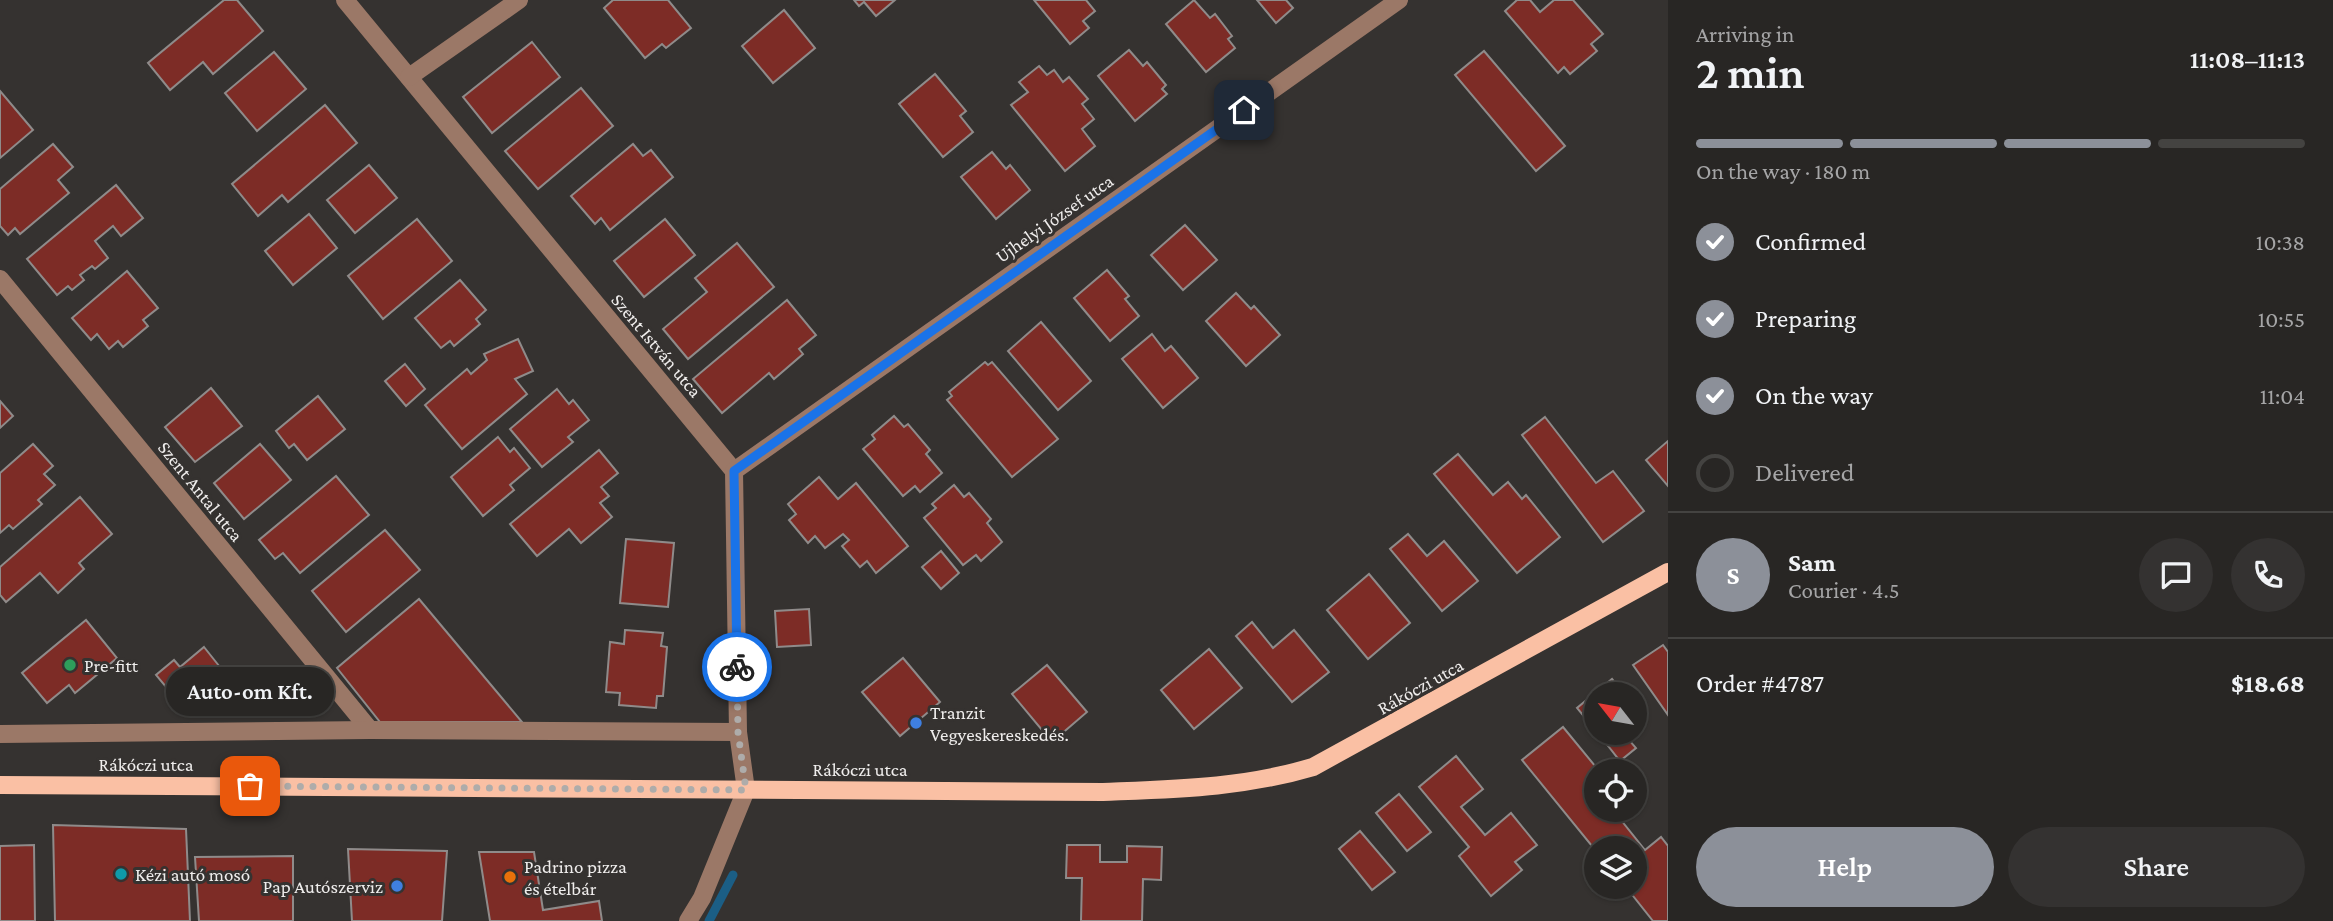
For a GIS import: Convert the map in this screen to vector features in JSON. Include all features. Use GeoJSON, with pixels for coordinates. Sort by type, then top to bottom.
{"type":"FeatureCollection","features":[{"type":"Feature","properties":{"kind":"main road","name":"Rákóczi utca"},"geometry":{"type":"LineString","coordinates":[[0,785],[1103,792],[1221,787],[1267,781],[1313,767],[1668,572]]}},
{"type":"Feature","properties":{"kind":"street","name":"Szent István utca"},"geometry":{"type":"LineString","coordinates":[[345,0],[734,471]]}},
{"type":"Feature","properties":{"kind":"street"},"geometry":{"type":"LineString","coordinates":[[409,77],[519,0]]}},
{"type":"Feature","properties":{"kind":"street","name":"Ujhelyi József utca"},"geometry":{"type":"LineString","coordinates":[[734,471],[1399,0]]}},
{"type":"Feature","properties":{"kind":"street","name":"Szent Antal utca"},"geometry":{"type":"LineString","coordinates":[[0,279],[370,730]]}},
{"type":"Feature","properties":{"kind":"street"},"geometry":{"type":"LineString","coordinates":[[688,921],[702,898],[746,790],[738,732],[734,471]]}},
{"type":"Feature","properties":{"kind":"street"},"geometry":{"type":"LineString","coordinates":[[0,734],[370,730],[738,732]]}},
{"type":"Feature","properties":{"kind":"building"},"geometry":{"type":"Polygon","coordinates":[[[224,0],[237,0],[263,31],[213,74],[203,62],[170,90],[148,63],[224,0]]]}},
{"type":"Feature","properties":{"kind":"building"},"geometry":{"type":"Polygon","coordinates":[[[613,0],[668,0],[691,28],[666,48],[662,44],[645,58],[604,8],[613,0]]]}},
{"type":"Feature","properties":{"kind":"building"},"geometry":{"type":"Polygon","coordinates":[[[854,0],[895,0],[876,16],[864,2],[859,6],[854,0]]]}},
{"type":"Feature","properties":{"kind":"building"},"geometry":{"type":"Polygon","coordinates":[[[1034,0],[1086,0],[1095,11],[1083,21],[1089,28],[1070,44],[1034,0]]]}},
{"type":"Feature","properties":{"kind":"building"},"geometry":{"type":"Polygon","coordinates":[[[1194,0],[1210,18],[1215,14],[1232,36],[1228,39],[1235,48],[1206,72],[1166,24],[1194,0]]]}},
{"type":"Feature","properties":{"kind":"building"},"geometry":{"type":"Polygon","coordinates":[[[1257,0],[1286,0],[1293,8],[1276,23],[1257,0]]]}},
{"type":"Feature","properties":{"kind":"building"},"geometry":{"type":"Polygon","coordinates":[[[1517,0],[1530,0],[1540,12],[1554,0],[1573,0],[1603,34],[1591,44],[1597,51],[1570,74],[1564,67],[1558,73],[1505,11],[1517,0]]]}},
{"type":"Feature","properties":{"kind":"building"},"geometry":{"type":"Polygon","coordinates":[[[784,10],[815,48],[773,83],[742,46],[784,10]]]}},
{"type":"Feature","properties":{"kind":"building"},"geometry":{"type":"Polygon","coordinates":[[[532,42],[560,77],[492,133],[463,97],[532,42]]]}},
{"type":"Feature","properties":{"kind":"building"},"geometry":{"type":"Polygon","coordinates":[[[1129,50],[1143,66],[1147,62],[1166,85],[1162,89],[1167,94],[1135,121],[1098,76],[1129,50]]]}},
{"type":"Feature","properties":{"kind":"building"},"geometry":{"type":"Polygon","coordinates":[[[1484,51],[1565,146],[1536,171],[1455,75],[1484,51]]]}},
{"type":"Feature","properties":{"kind":"building"},"geometry":{"type":"Polygon","coordinates":[[[274,52],[306,89],[257,131],[225,93],[274,52]]]}},
{"type":"Feature","properties":{"kind":"building"},"geometry":{"type":"Polygon","coordinates":[[[1039,66],[1047,75],[1054,70],[1063,82],[1069,77],[1088,99],[1082,104],[1094,119],[1082,129],[1095,146],[1065,171],[1011,105],[1028,92],[1019,82],[1039,66]]]}},
{"type":"Feature","properties":{"kind":"building"},"geometry":{"type":"Polygon","coordinates":[[[935,74],[966,111],[960,116],[973,132],[943,157],[899,104],[935,74]]]}},
{"type":"Feature","properties":{"kind":"building"},"geometry":{"type":"Polygon","coordinates":[[[581,88],[613,126],[538,189],[505,151],[581,88]]]}},
{"type":"Feature","properties":{"kind":"building"},"geometry":{"type":"Polygon","coordinates":[[[0,91],[33,130],[0,158],[0,91]]]}},
{"type":"Feature","properties":{"kind":"building"},"geometry":{"type":"Polygon","coordinates":[[[325,105],[357,143],[288,202],[282,195],[258,216],[232,184],[325,105]]]}},
{"type":"Feature","properties":{"kind":"building"},"geometry":{"type":"Polygon","coordinates":[[[53,144],[73,167],[58,180],[69,193],[20,234],[15,228],[8,235],[0,226],[0,189],[53,144]]]}},
{"type":"Feature","properties":{"kind":"building"},"geometry":{"type":"Polygon","coordinates":[[[633,144],[643,156],[651,150],[673,177],[610,230],[601,218],[595,224],[571,196],[633,144]]]}},
{"type":"Feature","properties":{"kind":"building"},"geometry":{"type":"Polygon","coordinates":[[[992,152],[1006,169],[1010,165],[1030,190],[996,219],[961,177],[992,152]]]}},
{"type":"Feature","properties":{"kind":"building"},"geometry":{"type":"Polygon","coordinates":[[[369,165],[397,198],[355,233],[327,200],[369,165]]]}},
{"type":"Feature","properties":{"kind":"building"},"geometry":{"type":"Polygon","coordinates":[[[116,185],[143,218],[121,236],[113,226],[95,241],[108,258],[95,269],[92,266],[80,275],[84,280],[72,290],[68,286],[57,295],[27,259],[116,185]]]}},
{"type":"Feature","properties":{"kind":"building"},"geometry":{"type":"Polygon","coordinates":[[[309,214],[337,248],[293,285],[265,251],[309,214]]]}},
{"type":"Feature","properties":{"kind":"building"},"geometry":{"type":"Polygon","coordinates":[[[417,219],[452,261],[383,319],[348,276],[417,219]]]}},
{"type":"Feature","properties":{"kind":"building"},"geometry":{"type":"Polygon","coordinates":[[[665,219],[695,255],[644,297],[614,261],[665,219]]]}},
{"type":"Feature","properties":{"kind":"building"},"geometry":{"type":"Polygon","coordinates":[[[1185,225],[1217,260],[1183,290],[1151,255],[1185,225]]]}},
{"type":"Feature","properties":{"kind":"building"},"geometry":{"type":"Polygon","coordinates":[[[737,243],[774,287],[688,359],[663,329],[707,292],[695,278],[737,243]]]}},
{"type":"Feature","properties":{"kind":"building"},"geometry":{"type":"Polygon","coordinates":[[[1107,270],[1129,296],[1125,299],[1139,316],[1110,341],[1074,298],[1107,270]]]}},
{"type":"Feature","properties":{"kind":"building"},"geometry":{"type":"Polygon","coordinates":[[[127,271],[158,308],[143,320],[148,326],[123,347],[118,341],[109,349],[97,334],[91,340],[72,318],[127,271]]]}},
{"type":"Feature","properties":{"kind":"building"},"geometry":{"type":"Polygon","coordinates":[[[460,280],[486,310],[476,319],[480,324],[454,346],[450,341],[441,348],[415,318],[460,280]]]}},
{"type":"Feature","properties":{"kind":"building"},"geometry":{"type":"Polygon","coordinates":[[[1236,293],[1251,309],[1254,306],[1280,335],[1246,366],[1206,321],[1236,293]]]}},
{"type":"Feature","properties":{"kind":"building"},"geometry":{"type":"Polygon","coordinates":[[[787,300],[816,335],[799,349],[803,354],[774,379],[769,373],[722,413],[693,379],[787,300]]]}},
{"type":"Feature","properties":{"kind":"building"},"geometry":{"type":"Polygon","coordinates":[[[1041,322],[1091,381],[1058,410],[1008,351],[1041,322]]]}},
{"type":"Feature","properties":{"kind":"building"},"geometry":{"type":"Polygon","coordinates":[[[1152,334],[1165,351],[1171,346],[1198,378],[1163,408],[1122,359],[1152,334]]]}},
{"type":"Feature","properties":{"kind":"building"},"geometry":{"type":"Polygon","coordinates":[[[518,339],[533,371],[515,379],[527,394],[462,449],[425,405],[467,369],[471,374],[487,360],[484,354],[518,339]]]}},
{"type":"Feature","properties":{"kind":"building"},"geometry":{"type":"Polygon","coordinates":[[[985,362],[988,365],[992,362],[1058,439],[1012,477],[947,400],[952,396],[949,392],[985,362]]]}},
{"type":"Feature","properties":{"kind":"building"},"geometry":{"type":"Polygon","coordinates":[[[405,364],[425,389],[406,406],[385,381],[405,364]]]}},
{"type":"Feature","properties":{"kind":"building"},"geometry":{"type":"Polygon","coordinates":[[[211,388],[242,426],[195,462],[165,427],[211,388]]]}},
{"type":"Feature","properties":{"kind":"building"},"geometry":{"type":"Polygon","coordinates":[[[557,389],[569,404],[573,400],[589,420],[568,437],[573,442],[542,467],[510,429],[557,389]]]}},
{"type":"Feature","properties":{"kind":"building"},"geometry":{"type":"Polygon","coordinates":[[[318,396],[345,429],[307,460],[294,444],[289,448],[276,431],[318,396]]]}},
{"type":"Feature","properties":{"kind":"building"},"geometry":{"type":"Polygon","coordinates":[[[0,401],[13,416],[0,428],[0,401]]]}},
{"type":"Feature","properties":{"kind":"building"},"geometry":{"type":"Polygon","coordinates":[[[894,416],[904,427],[908,424],[930,450],[926,454],[942,473],[920,492],[915,486],[903,496],[863,449],[875,439],[872,435],[894,416]]]}},
{"type":"Feature","properties":{"kind":"building"},"geometry":{"type":"Polygon","coordinates":[[[1545,417],[1596,483],[1613,471],[1644,511],[1603,542],[1522,435],[1545,417]]]}},
{"type":"Feature","properties":{"kind":"building"},"geometry":{"type":"Polygon","coordinates":[[[498,437],[510,452],[514,448],[530,468],[510,485],[514,490],[483,516],[451,477],[498,437]]]}},
{"type":"Feature","properties":{"kind":"building"},"geometry":{"type":"Polygon","coordinates":[[[1668,441],[1668,486],[1646,460],[1668,441]]]}},
{"type":"Feature","properties":{"kind":"building"},"geometry":{"type":"Polygon","coordinates":[[[33,444],[53,466],[44,474],[55,485],[38,500],[42,504],[13,529],[9,525],[0,533],[0,473],[33,444]]]}},
{"type":"Feature","properties":{"kind":"building"},"geometry":{"type":"Polygon","coordinates":[[[260,444],[291,480],[244,519],[214,483],[260,444]]]}},
{"type":"Feature","properties":{"kind":"building"},"geometry":{"type":"Polygon","coordinates":[[[599,450],[618,473],[601,487],[609,496],[600,503],[612,517],[581,543],[569,529],[537,556],[510,524],[599,450]]]}},
{"type":"Feature","properties":{"kind":"building"},"geometry":{"type":"Polygon","coordinates":[[[1458,454],[1493,495],[1508,482],[1522,499],[1526,495],[1560,537],[1517,573],[1434,474],[1458,454]]]}},
{"type":"Feature","properties":{"kind":"building"},"geometry":{"type":"Polygon","coordinates":[[[336,476],[369,515],[300,573],[283,553],[275,559],[259,540],[336,476]]]}},
{"type":"Feature","properties":{"kind":"building"},"geometry":{"type":"Polygon","coordinates":[[[819,477],[838,499],[856,483],[908,546],[876,573],[867,561],[860,567],[842,546],[849,540],[843,534],[825,548],[815,536],[808,543],[789,520],[796,514],[788,504],[819,477]]]}},
{"type":"Feature","properties":{"kind":"building"},"geometry":{"type":"Polygon","coordinates":[[[954,485],[964,497],[969,493],[991,519],[987,523],[1002,542],[981,561],[976,555],[963,565],[924,518],[936,508],[932,504],[954,485]]]}},
{"type":"Feature","properties":{"kind":"building"},"geometry":{"type":"Polygon","coordinates":[[[80,497],[112,534],[79,563],[84,569],[58,593],[40,573],[6,602],[0,595],[0,567],[80,497]]]}},
{"type":"Feature","properties":{"kind":"building"},"geometry":{"type":"Polygon","coordinates":[[[385,530],[420,570],[346,632],[312,591],[385,530]]]}},
{"type":"Feature","properties":{"kind":"building"},"geometry":{"type":"Polygon","coordinates":[[[1408,534],[1427,556],[1444,541],[1478,581],[1442,611],[1390,549],[1408,534]]]}},
{"type":"Feature","properties":{"kind":"building"},"geometry":{"type":"Polygon","coordinates":[[[626,539],[674,543],[668,607],[620,603],[626,539]]]}},
{"type":"Feature","properties":{"kind":"building"},"geometry":{"type":"Polygon","coordinates":[[[941,551],[959,573],[941,589],[922,567],[941,551]]]}},
{"type":"Feature","properties":{"kind":"building"},"geometry":{"type":"Polygon","coordinates":[[[1369,574],[1410,623],[1368,659],[1327,610],[1369,574]]]}},
{"type":"Feature","properties":{"kind":"building"},"geometry":{"type":"Polygon","coordinates":[[[419,599],[522,722],[380,722],[337,668],[419,599]]]}},
{"type":"Feature","properties":{"kind":"building"},"geometry":{"type":"Polygon","coordinates":[[[809,609],[811,645],[777,647],[775,611],[809,609]]]}},
{"type":"Feature","properties":{"kind":"building","name":"Pre-fitt"},"geometry":{"type":"Polygon","coordinates":[[[86,620],[117,658],[75,693],[69,685],[47,703],[22,673],[86,620]]]}},
{"type":"Feature","properties":{"kind":"building"},"geometry":{"type":"Polygon","coordinates":[[[1252,622],[1273,648],[1294,630],[1329,672],[1292,702],[1236,636],[1252,622]]]}},
{"type":"Feature","properties":{"kind":"building"},"geometry":{"type":"Polygon","coordinates":[[[625,630],[663,633],[661,646],[667,647],[663,696],[657,696],[656,708],[619,705],[620,693],[606,692],[610,642],[624,644],[625,630]]]}},
{"type":"Feature","properties":{"kind":"building"},"geometry":{"type":"Polygon","coordinates":[[[1663,645],[1668,652],[1668,715],[1647,682],[1633,665],[1663,645]]]}},
{"type":"Feature","properties":{"kind":"building"},"geometry":{"type":"Polygon","coordinates":[[[204,647],[235,686],[211,705],[209,702],[202,708],[198,703],[187,712],[156,675],[174,660],[180,667],[204,647]]]}},
{"type":"Feature","properties":{"kind":"building"},"geometry":{"type":"Polygon","coordinates":[[[1209,649],[1242,688],[1194,729],[1161,690],[1209,649]]]}},
{"type":"Feature","properties":{"kind":"building"},"geometry":{"type":"Polygon","coordinates":[[[903,658],[940,702],[900,736],[862,692],[903,658]]]}},
{"type":"Feature","properties":{"kind":"building"},"geometry":{"type":"Polygon","coordinates":[[[1047,665],[1087,712],[1052,742],[1012,694],[1047,665]]]}},
{"type":"Feature","properties":{"kind":"building"},"geometry":{"type":"Polygon","coordinates":[[[1584,702],[1584,716],[1577,708],[1584,702]]]}},
{"type":"Feature","properties":{"kind":"building"},"geometry":{"type":"Polygon","coordinates":[[[1563,727],[1589,759],[1584,759],[1584,822],[1623,822],[1634,836],[1584,836],[1522,760],[1563,727]]]}},
{"type":"Feature","properties":{"kind":"building"},"geometry":{"type":"Polygon","coordinates":[[[1608,746],[1636,748],[1622,759],[1618,759],[1608,746]]]}},
{"type":"Feature","properties":{"kind":"building"},"geometry":{"type":"Polygon","coordinates":[[[1456,756],[1483,789],[1461,807],[1485,835],[1511,813],[1537,845],[1515,862],[1522,870],[1491,896],[1459,856],[1469,847],[1419,787],[1456,756]]]}},
{"type":"Feature","properties":{"kind":"building"},"geometry":{"type":"Polygon","coordinates":[[[1399,794],[1431,832],[1407,851],[1376,813],[1399,794]]]}},
{"type":"Feature","properties":{"kind":"building","name":"Kézi autó mosó"},"geometry":{"type":"Polygon","coordinates":[[[53,825],[186,829],[190,921],[55,921],[53,825]]]}},
{"type":"Feature","properties":{"kind":"building"},"geometry":{"type":"Polygon","coordinates":[[[1360,831],[1395,872],[1372,890],[1339,849],[1360,831]]]}},
{"type":"Feature","properties":{"kind":"building"},"geometry":{"type":"Polygon","coordinates":[[[1661,837],[1668,846],[1668,921],[1653,921],[1636,899],[1647,899],[1647,848],[1661,837]]]}},
{"type":"Feature","properties":{"kind":"building"},"geometry":{"type":"Polygon","coordinates":[[[34,845],[35,921],[0,921],[0,846],[34,845]]]}},
{"type":"Feature","properties":{"kind":"building"},"geometry":{"type":"Polygon","coordinates":[[[1067,845],[1100,845],[1100,862],[1127,862],[1127,846],[1162,847],[1161,880],[1143,879],[1142,921],[1081,921],[1082,878],[1066,878],[1067,845]]]}},
{"type":"Feature","properties":{"kind":"building","name":"Pap Autószerviz"},"geometry":{"type":"Polygon","coordinates":[[[348,849],[447,851],[442,921],[352,921],[348,849]]]}},
{"type":"Feature","properties":{"kind":"building","name":"Padrino pizza és ételbár"},"geometry":{"type":"Polygon","coordinates":[[[479,852],[534,852],[543,910],[599,901],[602,921],[490,921],[479,852]]]}},
{"type":"Feature","properties":{"kind":"building"},"geometry":{"type":"Polygon","coordinates":[[[293,856],[293,921],[199,921],[195,857],[293,856]]]}},
{"type":"Feature","properties":{"kind":"waterway"},"geometry":{"type":"LineString","coordinates":[[709,921],[733,875]]}},
{"type":"Feature","properties":{"kind":"way so far"},"geometry":{"type":"LineString","coordinates":[[250,786],[746,790],[738,732],[737,667]]}},
{"type":"Feature","properties":{"kind":"place","name":"Pre-fitt"},"geometry":{"type":"Point","coordinates":[70,665]}},
{"type":"Feature","properties":{"kind":"place","name":"Tranzit Vegyeskereskedés."},"geometry":{"type":"Point","coordinates":[916,723]}},
{"type":"Feature","properties":{"kind":"place","name":"Auto-om Kft."},"geometry":{"type":"Point","coordinates":[250,786]}},
{"type":"Feature","properties":{"kind":"place","name":"Kézi autó mosó"},"geometry":{"type":"Point","coordinates":[121,874]}},
{"type":"Feature","properties":{"kind":"place","name":"Padrino pizza és ételbár"},"geometry":{"type":"Point","coordinates":[510,877]}},
{"type":"Feature","properties":{"kind":"place","name":"Pap Autószerviz"},"geometry":{"type":"Point","coordinates":[397,886]}},
{"type":"Feature","properties":{"kind":"route"},"geometry":{"type":"LineString","coordinates":[[737,667],[734,471],[1244,110]]}}]}
